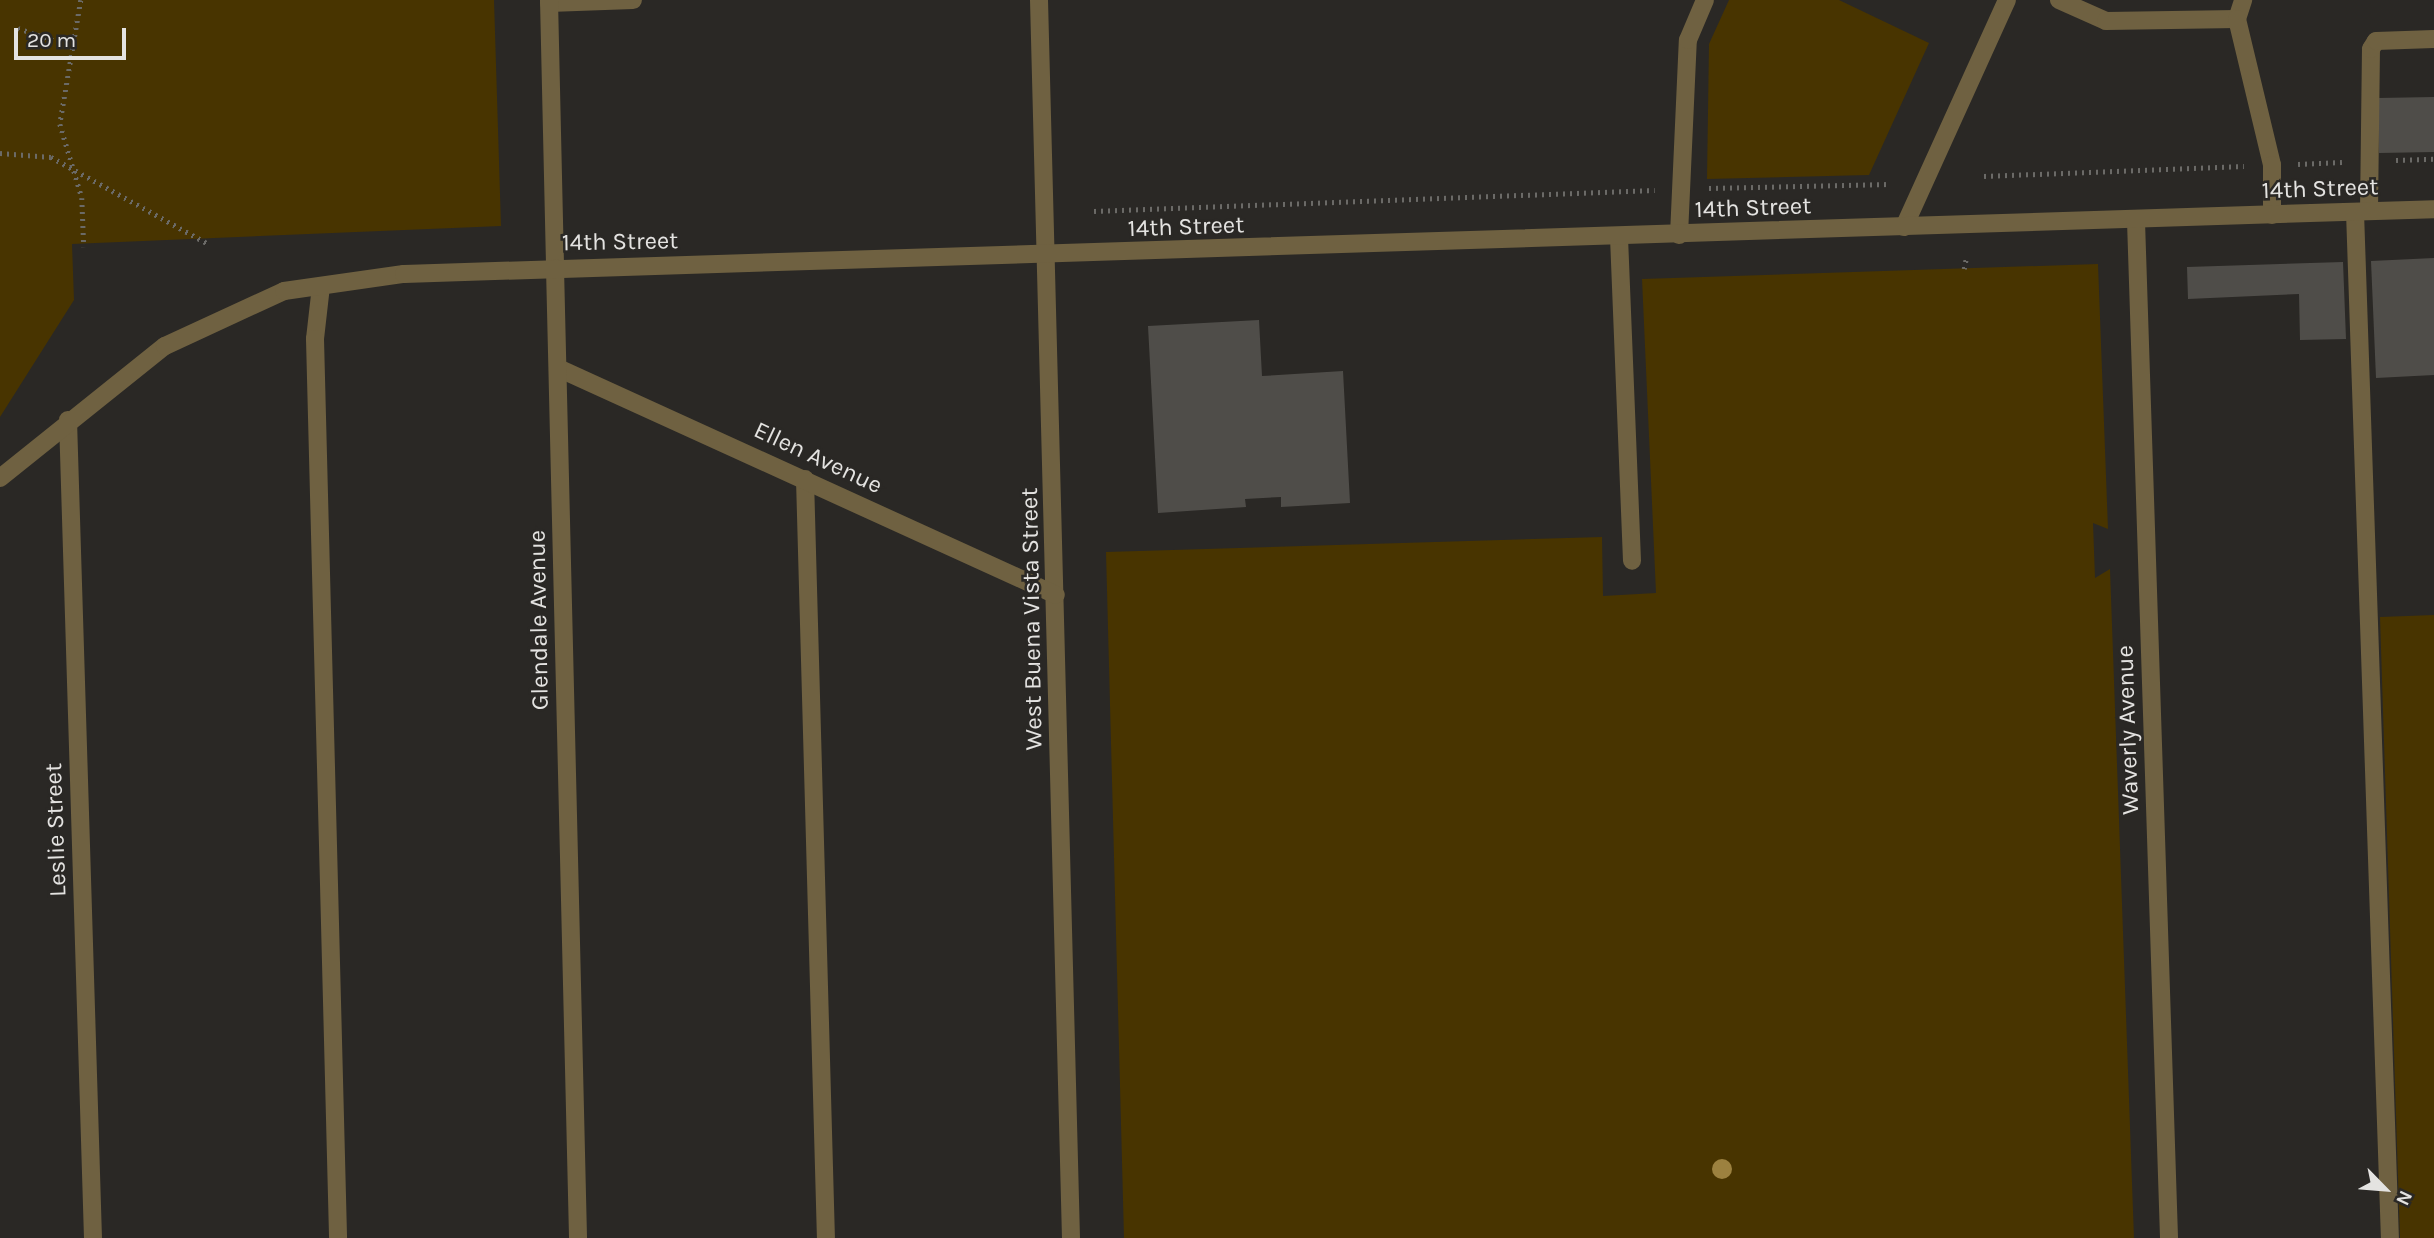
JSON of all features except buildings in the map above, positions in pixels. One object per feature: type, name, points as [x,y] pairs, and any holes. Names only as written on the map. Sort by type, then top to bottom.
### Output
[{"type":"street","points":[[549,1],[634,0]]},
{"type":"street","name":"West Buena Vista Street","points":[[1039,0],[1049,255],[1071,1238]]},
{"type":"street","points":[[1679,235],[1688,40],[1705,0]]},
{"type":"street","points":[[1904,227],[2007,0]]},
{"type":"street","points":[[2059,0],[2106,20],[2237,19]]},
{"type":"street","points":[[2243,0],[2237,19],[2272,165],[2272,215]]},
{"type":"street","name":"Glendale Avenue","points":[[549,1],[578,1238]]},
{"type":"street","points":[[2390,1238],[2362,212],[2368,161],[2371,49],[2382,40],[2434,39]]},
{"type":"street","name":"14th Street","points":[[0,478],[68,420],[165,346],[284,291],[404,274],[1619,237],[2434,208]]},
{"type":"street","name":"Waverly Avenue","points":[[2136,220],[2169,1238]]},
{"type":"street","points":[[1619,237],[1632,561]]},
{"type":"street","points":[[321,286],[315,339],[338,1238]]},
{"type":"street","name":"Ellen Avenue","points":[[558,368],[1056,595]]},
{"type":"street","name":"Leslie Street","points":[[68,420],[93,1238]]},
{"type":"street","points":[[806,479],[826,1238]]},
{"type":"path","points":[[81,0],[69,47],[60,124],[74,170],[84,247]]},
{"type":"path","points":[[18,28],[69,47]]},
{"type":"path","points":[[0,153],[51,158],[207,243]]},
{"type":"path","points":[[1984,176],[2434,159]]},
{"type":"path","points":[[1094,211],[1890,184]]},
{"type":"path","points":[[1964,269],[1966,260]]},
{"type":"shaded area","points":[[0,0],[494,0],[501,226],[72,244],[74,300],[0,417]]},
{"type":"shaded area","points":[[1729,0],[1839,0],[1929,43],[1869,175],[1707,179],[1709,44]]},
{"type":"shaded area","points":[[2098,264],[2108,529],[2093,523],[2095,578],[2110,569],[2134,1238],[1124,1238],[1106,552],[1602,537],[1603,596],[1656,593],[1642,279]]},
{"type":"shaded area","points":[[2434,615],[2434,1238],[2400,1238],[2380,617]]}]
